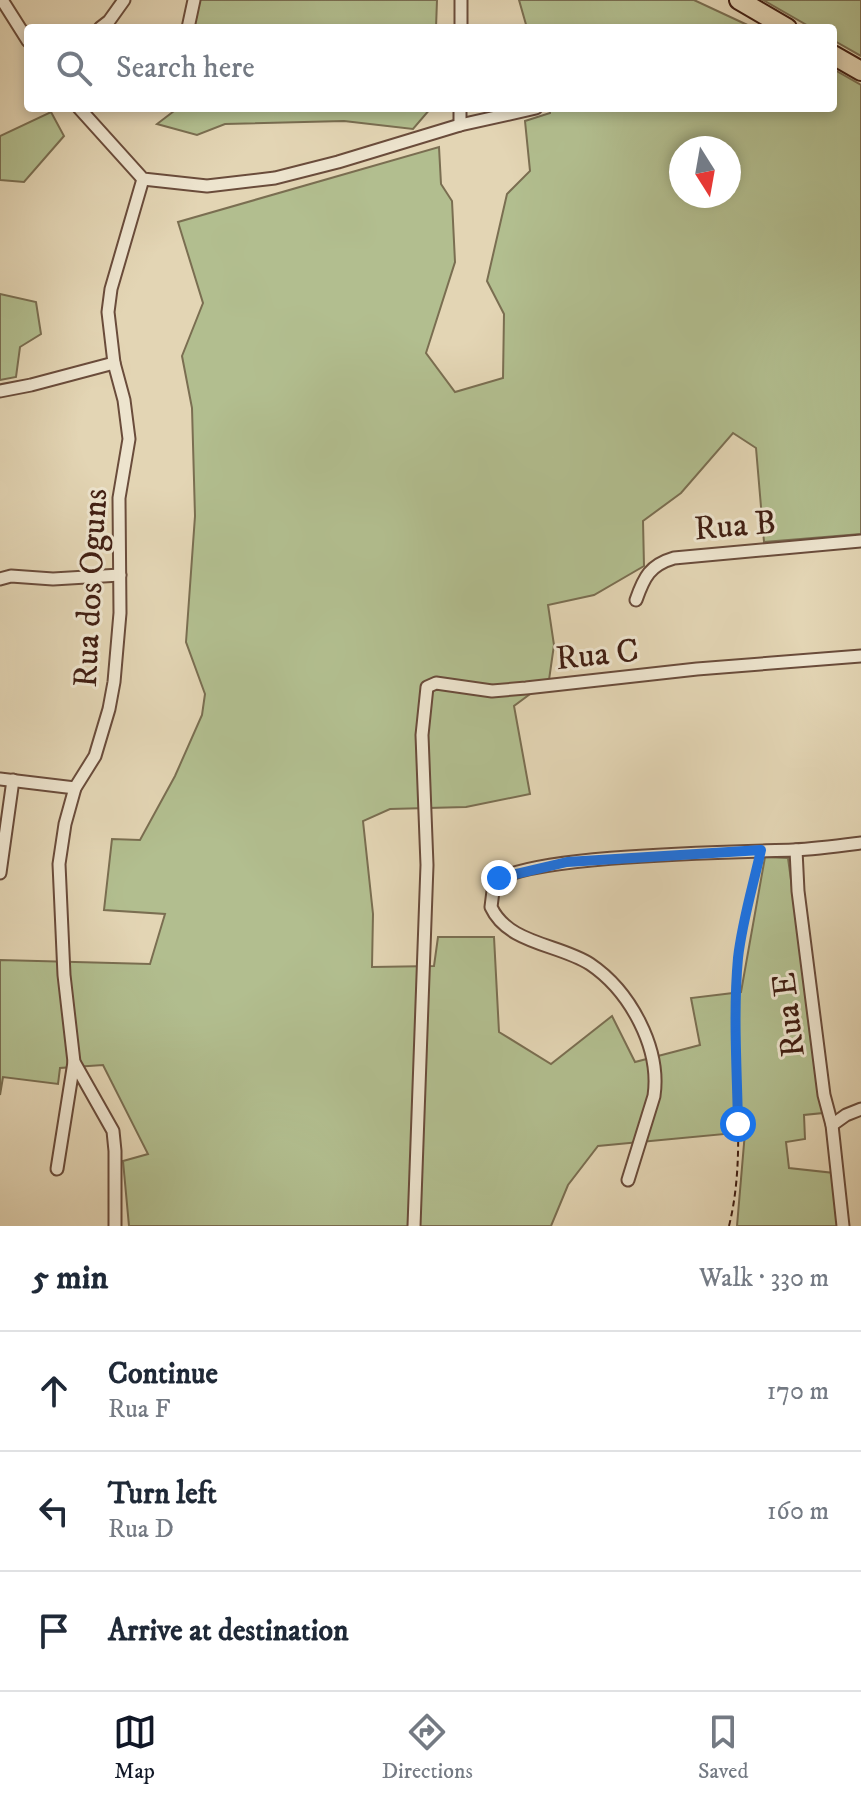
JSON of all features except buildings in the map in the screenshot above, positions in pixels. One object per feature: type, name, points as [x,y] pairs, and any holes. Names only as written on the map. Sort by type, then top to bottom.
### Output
[{"type":"main road","points":[[739,0],[779,24]]},
{"type":"main road","points":[[837,57],[861,71]]},
{"type":"street","points":[[2,0],[24,35]]},
{"type":"street","points":[[105,24],[124,0]]},
{"type":"street","points":[[189,24],[194,0]]},
{"type":"street","points":[[461,0],[461,24]]},
{"type":"street","points":[[83,112],[143,179],[207,186],[275,178],[460,125],[518,112]]},
{"type":"street","points":[[460,112],[460,125]]},
{"type":"street","name":"Rua dos Oguns","points":[[115,1226],[113,1131],[74,1062],[64,975],[59,864],[75,788],[95,756],[109,709],[120,613],[119,498],[129,439],[108,322],[111,289],[143,179]]},
{"type":"street","points":[[0,391],[114,363]]},
{"type":"street","name":"Rua B","points":[[636,600],[653,566],[674,558],[861,541]]},
{"type":"street","points":[[0,579],[11,576],[53,579],[120,575]]},
{"type":"street","name":"Rua C","points":[[414,1226],[427,865],[422,735],[427,687],[433,684],[492,691],[861,656]]},
{"type":"street","points":[[0,779],[75,788]]},
{"type":"street","points":[[0,873],[13,780]]},
{"type":"street","points":[[628,1180],[656,1082],[652,1054],[637,1018],[616,988],[589,963],[505,926],[491,907],[494,883],[506,875],[567,862],[796,850],[861,843]]},
{"type":"street","name":"Rua E","points":[[796,850],[798,891],[824,1095],[832,1125],[843,1226]]},
{"type":"street","points":[[57,1169],[74,1062]]},
{"type":"street","points":[[832,1125],[861,1109]]},
{"type":"path","points":[[729,1226],[739,1147],[735,1018],[739,956],[761,850]]},
{"type":"green space","points":[[197,0],[437,0],[436,24],[194,24]]},
{"type":"green space","points":[[519,0],[694,0],[745,24],[526,24]]},
{"type":"green space","points":[[763,0],[861,0],[861,56],[837,42],[837,24],[805,24]]},
{"type":"green space","points":[[837,71],[861,85],[861,534],[764,542],[756,448],[733,433],[681,493],[643,521],[644,566],[594,595],[548,605],[554,645],[549,680],[514,706],[530,794],[466,807],[390,809],[363,821],[373,914],[372,967],[434,966],[438,937],[494,937],[499,1032],[551,1064],[612,1016],[635,1062],[700,1045],[691,998],[741,992],[765,857],[788,858],[823,1113],[804,1115],[805,1139],[786,1142],[789,1168],[834,1173],[838,1226],[737,1226],[745,1132],[598,1146],[568,1185],[551,1226],[129,1226],[123,1161],[148,1154],[103,1065],[60,1068],[58,1084],[3,1077],[0,1095],[0,960],[150,964],[165,914],[104,910],[112,839],[140,840],[175,776],[202,715],[205,694],[186,642],[195,516],[192,408],[182,356],[203,303],[178,222],[439,147],[441,184],[452,201],[455,262],[426,353],[455,392],[503,378],[504,314],[487,281],[507,194],[530,171],[525,121],[550,112],[837,112]]},
{"type":"green space","points":[[51,112],[64,136],[24,182],[0,180],[0,136]]},
{"type":"green space","points":[[173,112],[428,112],[413,129],[344,121],[225,124],[197,135],[157,124]]},
{"type":"green space","points":[[0,294],[36,302],[41,334],[20,347],[16,377],[0,380]]},
{"type":"route","points":[[499,878],[567,862],[761,850],[739,956],[735,1018],[738,1124]]}]
